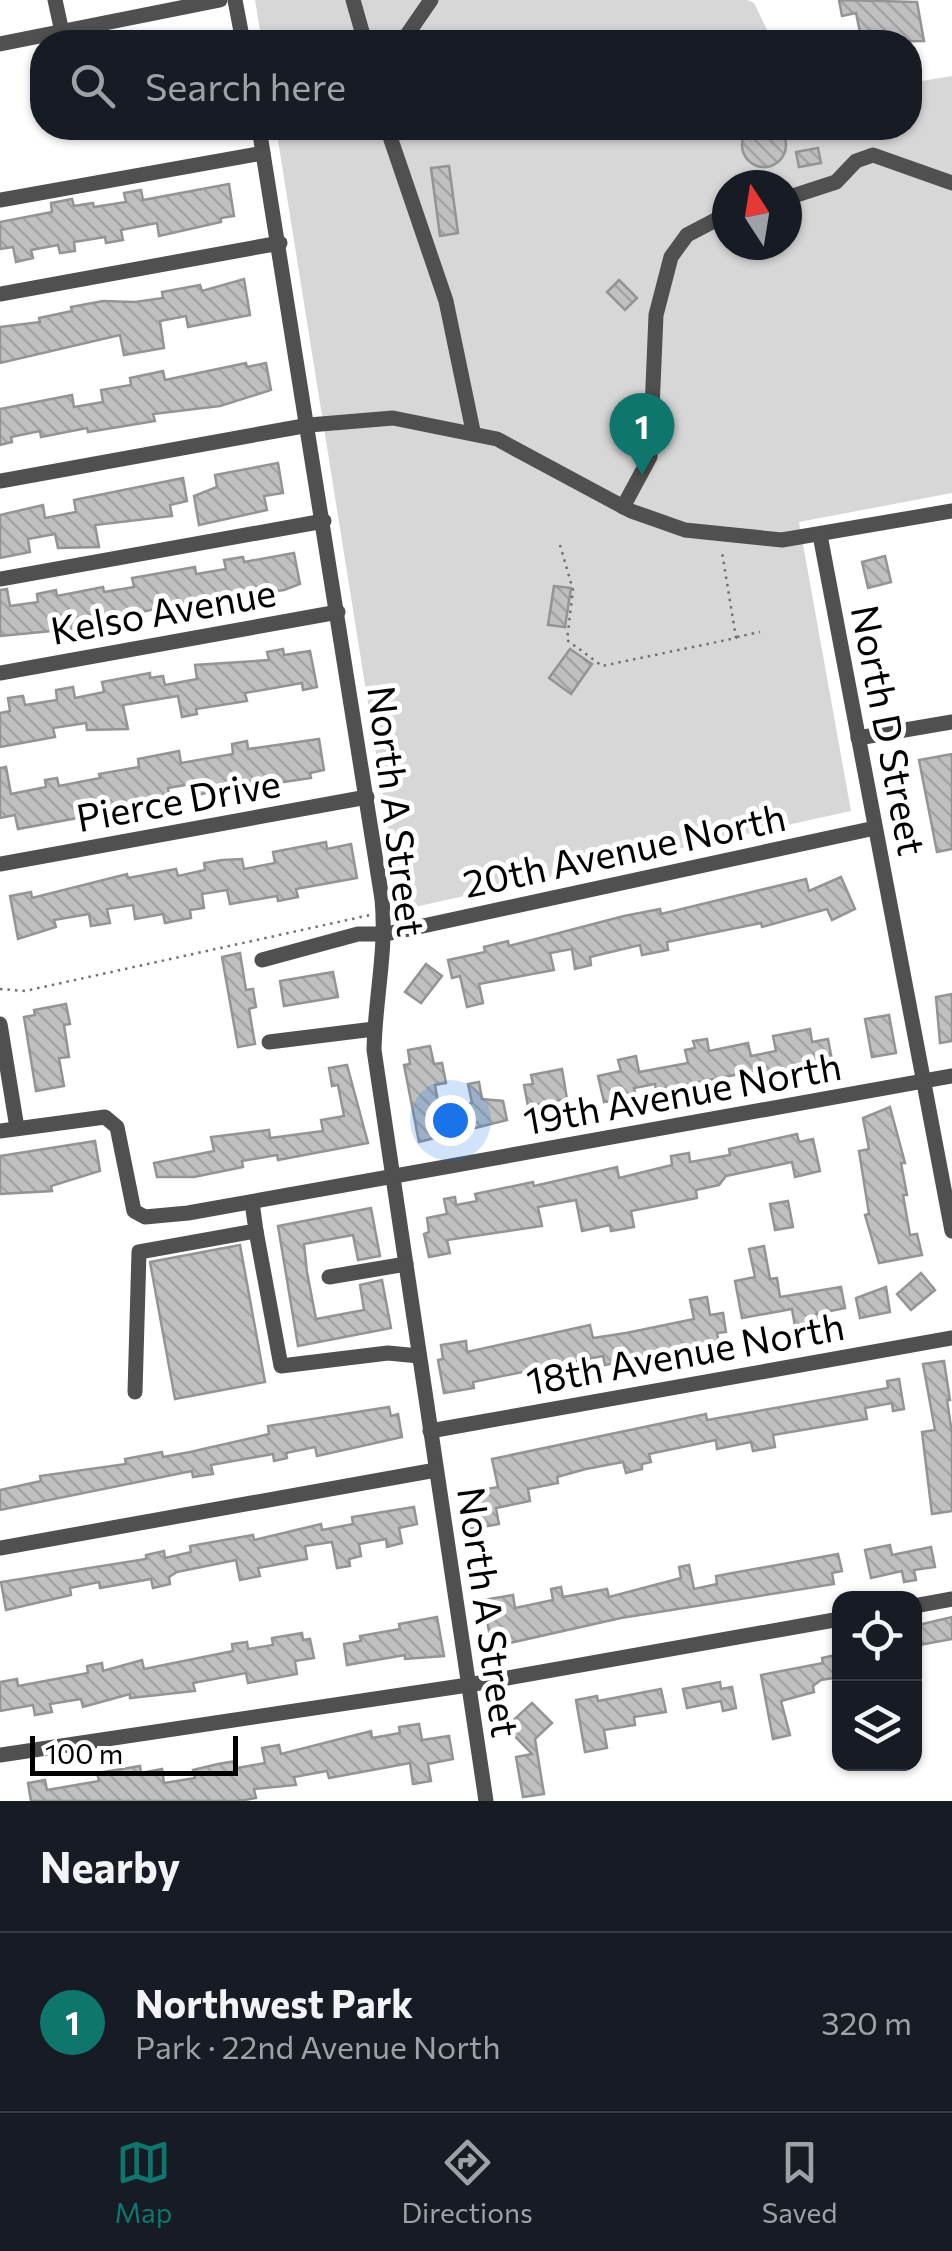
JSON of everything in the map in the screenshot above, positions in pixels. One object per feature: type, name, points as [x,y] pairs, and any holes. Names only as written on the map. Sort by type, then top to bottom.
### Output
[{"type":"street","points":[[55,0],[62,30]]},
{"type":"street","points":[[72,30],[220,0]]},
{"type":"street","points":[[235,0],[241,30]]},
{"type":"street","points":[[353,0],[362,30]]},
{"type":"street","points":[[410,30],[431,0]]},
{"type":"street","points":[[0,44],[30,38]]},
{"type":"street","name":"North A Street","points":[[261,140],[384,912],[386,934],[374,1030],[486,1801]]},
{"type":"street","points":[[391,140],[446,301],[473,431]]},
{"type":"street","points":[[0,200],[264,153]]},
{"type":"street","points":[[802,193],[836,182],[856,162],[874,155],[952,183]]},
{"type":"street","points":[[623,507],[650,457],[656,315],[671,257],[686,235],[712,222]]},
{"type":"street","points":[[0,294],[280,243]]},
{"type":"street","points":[[0,481],[309,424],[393,418],[473,431],[526,453],[623,507],[685,530],[755,540],[820,535],[952,512]]},
{"type":"street","points":[[0,579],[324,521]]},
{"type":"street","name":"North D Street","points":[[820,535],[952,1231]]},
{"type":"street","name":"Kelso Avenue","points":[[0,672],[338,612]]},
{"type":"street","points":[[858,738],[952,722]]},
{"type":"street","name":"Pierce Drive","points":[[0,864],[367,797]]},
{"type":"street","name":"20th Avenue North","points":[[262,960],[358,934],[386,934],[876,828]]},
{"type":"street","points":[[0,1024],[17,1128],[0,1131]]},
{"type":"street","points":[[269,1042],[374,1030]]},
{"type":"street","name":"19th Avenue North","points":[[17,1128],[105,1118],[117,1126],[134,1211],[145,1217],[252,1202],[952,1076]]},
{"type":"street","points":[[252,1202],[280,1366],[388,1352],[419,1356]]},
{"type":"street","points":[[135,1392],[139,1252],[256,1231]]},
{"type":"street","points":[[329,1277],[406,1264]]},
{"type":"street","name":"18th Avenue North","points":[[430,1431],[952,1338]]},
{"type":"street","points":[[0,1548],[436,1470]]},
{"type":"street","points":[[922,1605],[952,1599]]},
{"type":"street","points":[[0,1755],[468,1685],[832,1620]]},
{"type":"path","points":[[560,545],[573,590],[567,640],[602,666],[760,632]]},
{"type":"path","points":[[722,552],[736,638]]},
{"type":"path","points":[[0,990],[25,991],[384,912]]},
{"type":"shaded area","points":[[255,0],[747,0],[754,3],[767,30],[260,30]]},
{"type":"shaded area","points":[[952,76],[952,493],[799,522],[851,811],[401,910],[278,140],[922,140],[922,81]]},
{"type":"building","points":[[839,0],[917,2],[924,41],[922,30],[860,30],[856,13],[842,16]]},
{"type":"building","points":[[743,140],[785,140],[779,160],[764,167],[749,160],[742,145]]},
{"type":"building","points":[[818,148],[821,163],[799,167],[796,152]]},
{"type":"building","points":[[449,166],[458,233],[440,236],[431,168]]},
{"type":"building","points":[[229,184],[234,216],[221,218],[221,222],[159,236],[157,223],[121,230],[123,240],[106,243],[105,237],[74,242],[75,251],[60,253],[58,245],[31,250],[33,258],[16,262],[13,247],[0,249],[0,222],[52,212],[51,203],[72,199],[74,206],[93,203],[94,207],[126,202],[124,193],[141,190],[143,200]]},
{"type":"building","points":[[244,279],[250,315],[188,327],[186,316],[160,321],[164,348],[124,355],[120,335],[0,363],[0,327],[40,322],[39,318],[72,311],[71,307],[163,298],[162,292],[200,285],[202,291]]},
{"type":"building","points":[[619,280],[637,298],[625,310],[607,292]]},
{"type":"building","points":[[246,363],[247,367],[266,363],[271,390],[220,406],[153,414],[155,421],[41,437],[40,431],[11,437],[12,442],[0,445],[0,409],[72,395],[74,407],[103,402],[101,390],[131,385],[130,378],[163,371],[165,380]]},
{"type":"building","points":[[278,463],[283,493],[264,496],[267,510],[199,525],[194,496],[217,487],[215,475]]},
{"type":"building","points":[[183,478],[187,501],[170,505],[172,516],[95,525],[99,547],[58,548],[55,534],[28,539],[30,552],[0,558],[0,515],[43,505],[45,518],[76,512],[74,500]]},
{"type":"building","points":[[294,553],[300,584],[284,590],[201,601],[202,605],[180,609],[179,603],[73,629],[0,636],[0,590],[7,589],[10,606],[38,602],[37,594],[56,590],[57,596],[103,587],[104,592],[134,587],[132,578],[195,567],[196,574],[226,569],[224,560],[243,557],[244,562]]},
{"type":"building","points":[[885,556],[891,582],[868,588],[862,562]]},
{"type":"building","points":[[554,586],[571,588],[565,627],[548,625]]},
{"type":"building","points":[[283,649],[284,655],[310,651],[317,687],[303,690],[302,683],[245,693],[247,701],[196,709],[197,714],[182,717],[178,696],[123,705],[128,729],[87,730],[86,723],[53,728],[55,737],[0,747],[0,713],[10,711],[8,698],[23,696],[25,705],[57,700],[56,690],[73,687],[75,698],[104,692],[102,682],[150,673],[150,678],[163,676],[165,685],[197,679],[195,665],[269,660],[267,652]]},
{"type":"building","points":[[570,649],[592,664],[571,694],[549,678]]},
{"type":"building","points":[[319,739],[324,770],[310,773],[311,778],[263,785],[262,779],[194,796],[191,784],[168,788],[170,801],[18,829],[15,815],[0,818],[0,768],[6,767],[11,794],[46,787],[45,780],[57,778],[59,786],[100,778],[99,774],[139,767],[138,759],[179,751],[181,763],[233,754],[232,744],[247,741],[248,749]]},
{"type":"building","points":[[952,754],[952,849],[937,852],[919,760]]},
{"type":"building","points":[[326,842],[327,849],[351,844],[357,878],[296,889],[298,897],[278,901],[277,896],[230,904],[227,890],[202,894],[204,908],[190,910],[191,918],[165,923],[163,914],[135,919],[133,905],[107,909],[110,923],[91,926],[89,914],[54,920],[56,927],[18,939],[10,896],[31,892],[32,898],[127,874],[128,878],[176,869],[178,876],[205,870],[204,863],[222,860],[242,859],[244,869],[275,863],[273,852]]},
{"type":"building","points":[[841,877],[855,909],[832,920],[827,909],[762,927],[761,923],[667,942],[668,950],[642,955],[640,945],[590,957],[591,965],[575,969],[572,949],[550,953],[554,970],[479,984],[483,1003],[467,1007],[460,976],[452,978],[448,960],[485,952],[484,947],[508,941],[509,946],[660,909],[661,914],[806,879],[809,891]]},
{"type":"building","points":[[240,953],[246,990],[253,989],[256,1007],[249,1009],[255,1044],[238,1047],[222,957]]},
{"type":"building","points":[[426,964],[442,976],[421,1003],[405,992]]},
{"type":"building","points":[[333,972],[338,997],[284,1006],[280,981]]},
{"type":"building","points":[[952,994],[952,1041],[940,1043],[936,997]]},
{"type":"building","points":[[66,1004],[70,1024],[64,1025],[69,1057],[59,1058],[64,1086],[36,1091],[24,1017],[35,1015],[34,1010]]},
{"type":"building","points":[[889,1015],[896,1053],[872,1057],[865,1019]]},
{"type":"building","points":[[810,1029],[812,1042],[828,1039],[832,1060],[741,1079],[740,1074],[656,1090],[655,1084],[634,1088],[636,1097],[604,1102],[598,1076],[621,1071],[618,1060],[636,1056],[639,1072],[688,1063],[685,1050],[695,1048],[693,1041],[707,1039],[709,1051],[748,1043],[751,1056],[776,1051],[773,1036]]},
{"type":"building","points":[[430,1046],[434,1064],[442,1063],[446,1083],[435,1085],[441,1119],[463,1114],[462,1105],[472,1103],[468,1084],[479,1082],[482,1099],[503,1101],[507,1120],[419,1142],[404,1065],[410,1064],[408,1050]]},
{"type":"building","points":[[347,1065],[368,1143],[278,1160],[277,1155],[242,1161],[243,1167],[194,1177],[157,1177],[154,1163],[214,1151],[211,1137],[269,1130],[270,1138],[323,1131],[321,1120],[344,1116],[338,1085],[332,1086],[329,1068]]},
{"type":"building","points":[[562,1069],[567,1099],[528,1106],[524,1085],[533,1084],[531,1075]]},
{"type":"building","points":[[890,1107],[905,1163],[901,1163],[907,1195],[903,1195],[910,1235],[917,1234],[922,1255],[879,1263],[865,1215],[869,1214],[859,1151],[869,1149],[863,1118]]},
{"type":"building","points":[[797,1134],[799,1142],[813,1139],[820,1171],[795,1177],[792,1162],[726,1176],[719,1185],[696,1190],[697,1198],[631,1211],[634,1227],[611,1231],[610,1225],[582,1231],[576,1200],[538,1207],[542,1226],[447,1240],[450,1253],[429,1257],[424,1234],[429,1232],[427,1218],[447,1214],[444,1199],[455,1197],[456,1205],[477,1201],[475,1194],[533,1182],[534,1186],[617,1167],[619,1178],[672,1165],[671,1156],[689,1153],[690,1162],[730,1155],[729,1149]]},
{"type":"building","points":[[95,1141],[100,1171],[51,1186],[52,1191],[0,1194],[0,1156]]},
{"type":"building","points":[[788,1201],[793,1227],[775,1230],[770,1204]]},
{"type":"building","points":[[371,1208],[380,1256],[358,1260],[353,1235],[304,1244],[307,1272],[316,1319],[364,1310],[360,1285],[382,1280],[391,1328],[298,1346],[278,1226]]},
{"type":"building","points":[[240,1245],[265,1382],[175,1399],[150,1262]]},
{"type":"building","points":[[764,1246],[770,1279],[777,1278],[780,1297],[841,1287],[845,1308],[816,1314],[818,1328],[796,1332],[792,1309],[742,1318],[735,1281],[755,1277],[749,1249]]},
{"type":"building","points":[[921,1273],[935,1290],[911,1310],[897,1294]]},
{"type":"building","points":[[886,1287],[890,1312],[860,1318],[856,1298]]},
{"type":"building","points":[[707,1297],[710,1315],[723,1313],[726,1332],[717,1333],[719,1343],[605,1365],[603,1356],[473,1382],[474,1388],[444,1393],[438,1360],[443,1359],[441,1345],[466,1341],[467,1352],[590,1325],[593,1338],[626,1333],[694,1319],[690,1300]]},
{"type":"building","points":[[944,1361],[952,1433],[952,1511],[932,1514],[922,1432],[935,1430],[923,1364]]},
{"type":"building","points":[[899,1379],[904,1409],[893,1411],[892,1403],[865,1408],[867,1419],[773,1435],[775,1447],[753,1451],[751,1442],[717,1449],[716,1440],[649,1454],[651,1462],[626,1473],[623,1462],[557,1477],[558,1483],[528,1489],[530,1501],[496,1508],[499,1524],[466,1530],[463,1517],[469,1516],[465,1493],[498,1487],[492,1459],[706,1414],[707,1420],[888,1388],[887,1381]]},
{"type":"building","points":[[389,1407],[391,1416],[398,1414],[402,1437],[317,1456],[315,1447],[286,1453],[287,1458],[274,1461],[273,1454],[211,1465],[213,1474],[193,1477],[192,1471],[0,1510],[0,1490],[41,1481],[40,1476],[126,1464],[125,1459],[162,1452],[163,1457],[190,1452],[269,1434],[268,1426]]},
{"type":"building","points":[[414,1507],[417,1524],[399,1528],[402,1543],[387,1547],[386,1539],[359,1544],[361,1556],[349,1559],[350,1566],[337,1568],[332,1542],[305,1546],[307,1559],[258,1568],[260,1576],[240,1580],[236,1560],[177,1572],[169,1577],[170,1584],[153,1588],[151,1579],[100,1588],[99,1582],[70,1588],[71,1595],[6,1610],[1,1582],[146,1559],[146,1555],[164,1551],[165,1558],[191,1552],[190,1546],[253,1535],[254,1540],[321,1524],[322,1530],[353,1524],[352,1517]]},
{"type":"building","points":[[890,1545],[892,1555],[931,1547],[935,1567],[914,1570],[916,1580],[904,1582],[902,1571],[871,1578],[865,1550]]},
{"type":"building","points":[[838,1554],[842,1571],[832,1573],[834,1584],[621,1618],[492,1647],[483,1600],[513,1595],[515,1608],[553,1600],[551,1589],[561,1587],[563,1597],[607,1589],[609,1597],[681,1578],[679,1567],[689,1565],[694,1589],[717,1584],[716,1576]]},
{"type":"building","points":[[437,1617],[444,1656],[405,1659],[405,1655],[347,1665],[344,1644],[361,1641],[360,1636],[400,1629],[399,1624]]},
{"type":"building","points":[[952,1617],[952,1639],[922,1645],[922,1624]]},
{"type":"building","points":[[302,1633],[303,1640],[310,1639],[314,1658],[295,1661],[297,1674],[248,1683],[246,1673],[193,1683],[195,1691],[130,1698],[130,1694],[83,1707],[81,1699],[50,1704],[52,1712],[35,1715],[33,1705],[0,1711],[0,1682],[17,1679],[18,1686],[88,1673],[87,1666],[102,1663],[103,1671],[142,1660],[144,1669],[233,1651],[232,1644],[247,1642],[248,1649],[273,1645],[272,1638]]},
{"type":"building","points":[[832,1656],[832,1678],[813,1686],[814,1692],[781,1701],[790,1735],[773,1739],[761,1675],[823,1663],[822,1658]]},
{"type":"building","points":[[720,1682],[721,1689],[732,1687],[736,1708],[723,1711],[721,1701],[687,1708],[683,1689]]},
{"type":"building","points":[[661,1689],[666,1712],[634,1717],[635,1725],[604,1730],[607,1748],[585,1752],[576,1700],[597,1696],[598,1701]]},
{"type":"building","points":[[532,1703],[552,1723],[535,1739],[544,1794],[523,1797],[516,1757],[532,1754],[506,1727]]},
{"type":"building","points":[[419,1724],[422,1740],[449,1736],[453,1759],[428,1764],[431,1781],[413,1784],[410,1763],[329,1778],[327,1771],[294,1777],[296,1785],[254,1789],[256,1798],[239,1801],[31,1801],[28,1783],[45,1780],[47,1790],[99,1781],[97,1773],[140,1766],[141,1773],[162,1769],[164,1783],[195,1778],[193,1770],[218,1764],[236,1761],[237,1768],[265,1763],[262,1748],[279,1745],[281,1754],[371,1731],[372,1738],[400,1733],[399,1727]]},
{"type":"place","name":"Northwest Park","points":[[642,475]]}]
